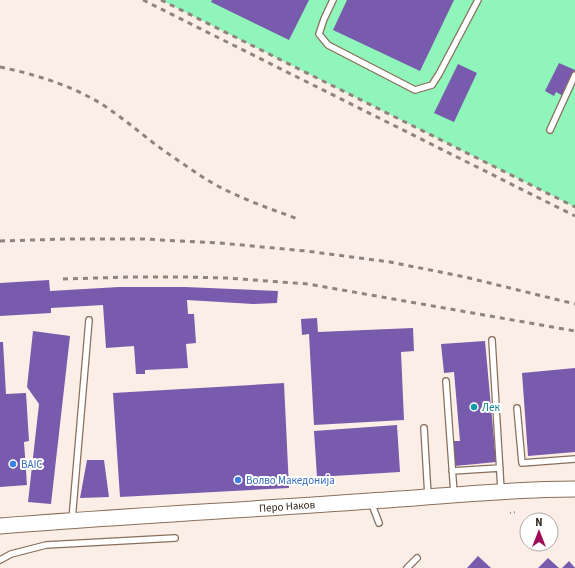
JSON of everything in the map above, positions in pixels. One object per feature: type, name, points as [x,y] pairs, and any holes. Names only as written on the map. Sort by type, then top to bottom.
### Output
[{"type":"street","name":"Перо Наков","points":[[0,526],[454,494],[541,489],[575,489]]},
{"type":"lane","points":[[333,0],[319,34],[328,45],[415,90],[432,86],[478,0]]},
{"type":"lane","points":[[550,130],[575,75]]},
{"type":"lane","points":[[72,520],[89,320]]},
{"type":"lane","points":[[492,340],[501,491]]},
{"type":"lane","points":[[446,381],[454,494]]},
{"type":"lane","points":[[516,408],[522,464],[575,459]]},
{"type":"lane","points":[[424,428],[428,497]]},
{"type":"lane","points":[[452,471],[500,468]]},
{"type":"lane","points":[[371,501],[379,523]]},
{"type":"lane","points":[[0,560],[10,554],[46,545],[175,538]]},
{"type":"lane","points":[[407,568],[417,558]]},
{"type":"path","points":[[510,513],[517,512]]},
{"type":"green space","points":[[161,0],[575,0],[575,207]]},
{"type":"building","points":[[212,0],[309,0],[289,40],[211,2]]},
{"type":"building","points":[[347,0],[454,0],[420,71],[333,30]]},
{"type":"building","points":[[559,63],[575,70],[563,96],[556,92],[554,96],[545,91]]},
{"type":"building","points":[[458,64],[477,73],[454,122],[434,113]]},
{"type":"building","points":[[49,280],[50,291],[119,287],[185,287],[278,291],[277,303],[253,304],[187,300],[188,314],[194,314],[196,343],[186,344],[188,368],[145,370],[145,374],[136,374],[134,346],[106,348],[103,305],[51,308],[51,313],[0,316],[0,283]]},
{"type":"building","points":[[317,318],[318,332],[413,328],[414,351],[401,352],[404,420],[314,425],[309,334],[302,335],[301,319]]},
{"type":"building","points":[[33,331],[70,336],[51,504],[28,502],[39,404],[27,387]]},
{"type":"building","name":"Лек","points":[[485,341],[496,462],[455,466],[453,441],[460,441],[454,372],[444,373],[441,344]]},
{"type":"building","points":[[0,342],[3,342],[6,394],[26,393],[29,441],[24,442],[27,485],[0,487]]},
{"type":"building","points":[[575,368],[575,452],[528,456],[522,373]]},
{"type":"building","points":[[284,383],[289,488],[120,497],[113,393]]},
{"type":"building","points":[[397,425],[400,472],[317,477],[314,431]]},
{"type":"building","points":[[87,460],[104,460],[109,497],[80,498]]},
{"type":"building","points":[[478,556],[491,568],[467,568]]},
{"type":"building","points":[[548,558],[559,568],[538,568]]},
{"type":"building","points":[[569,561],[575,568],[562,568]]},
{"type":"railway","points":[[143,0],[575,216]]},
{"type":"railway","points":[[161,0],[575,207]]},
{"type":"railway","points":[[0,67],[52,81],[100,103],[156,145],[212,183],[248,200],[298,219]]},
{"type":"railway","points":[[0,241],[143,239],[220,243],[306,251],[390,262],[465,277],[575,304]]},
{"type":"railway","points":[[63,279],[186,277],[227,278],[308,284],[575,331]]},
{"type":"place","name":"Лек","points":[[474,407]]},
{"type":"place","name":"BAIC","points":[[13,464]]},
{"type":"place","name":"Волво Македонија","points":[[238,480]]}]
